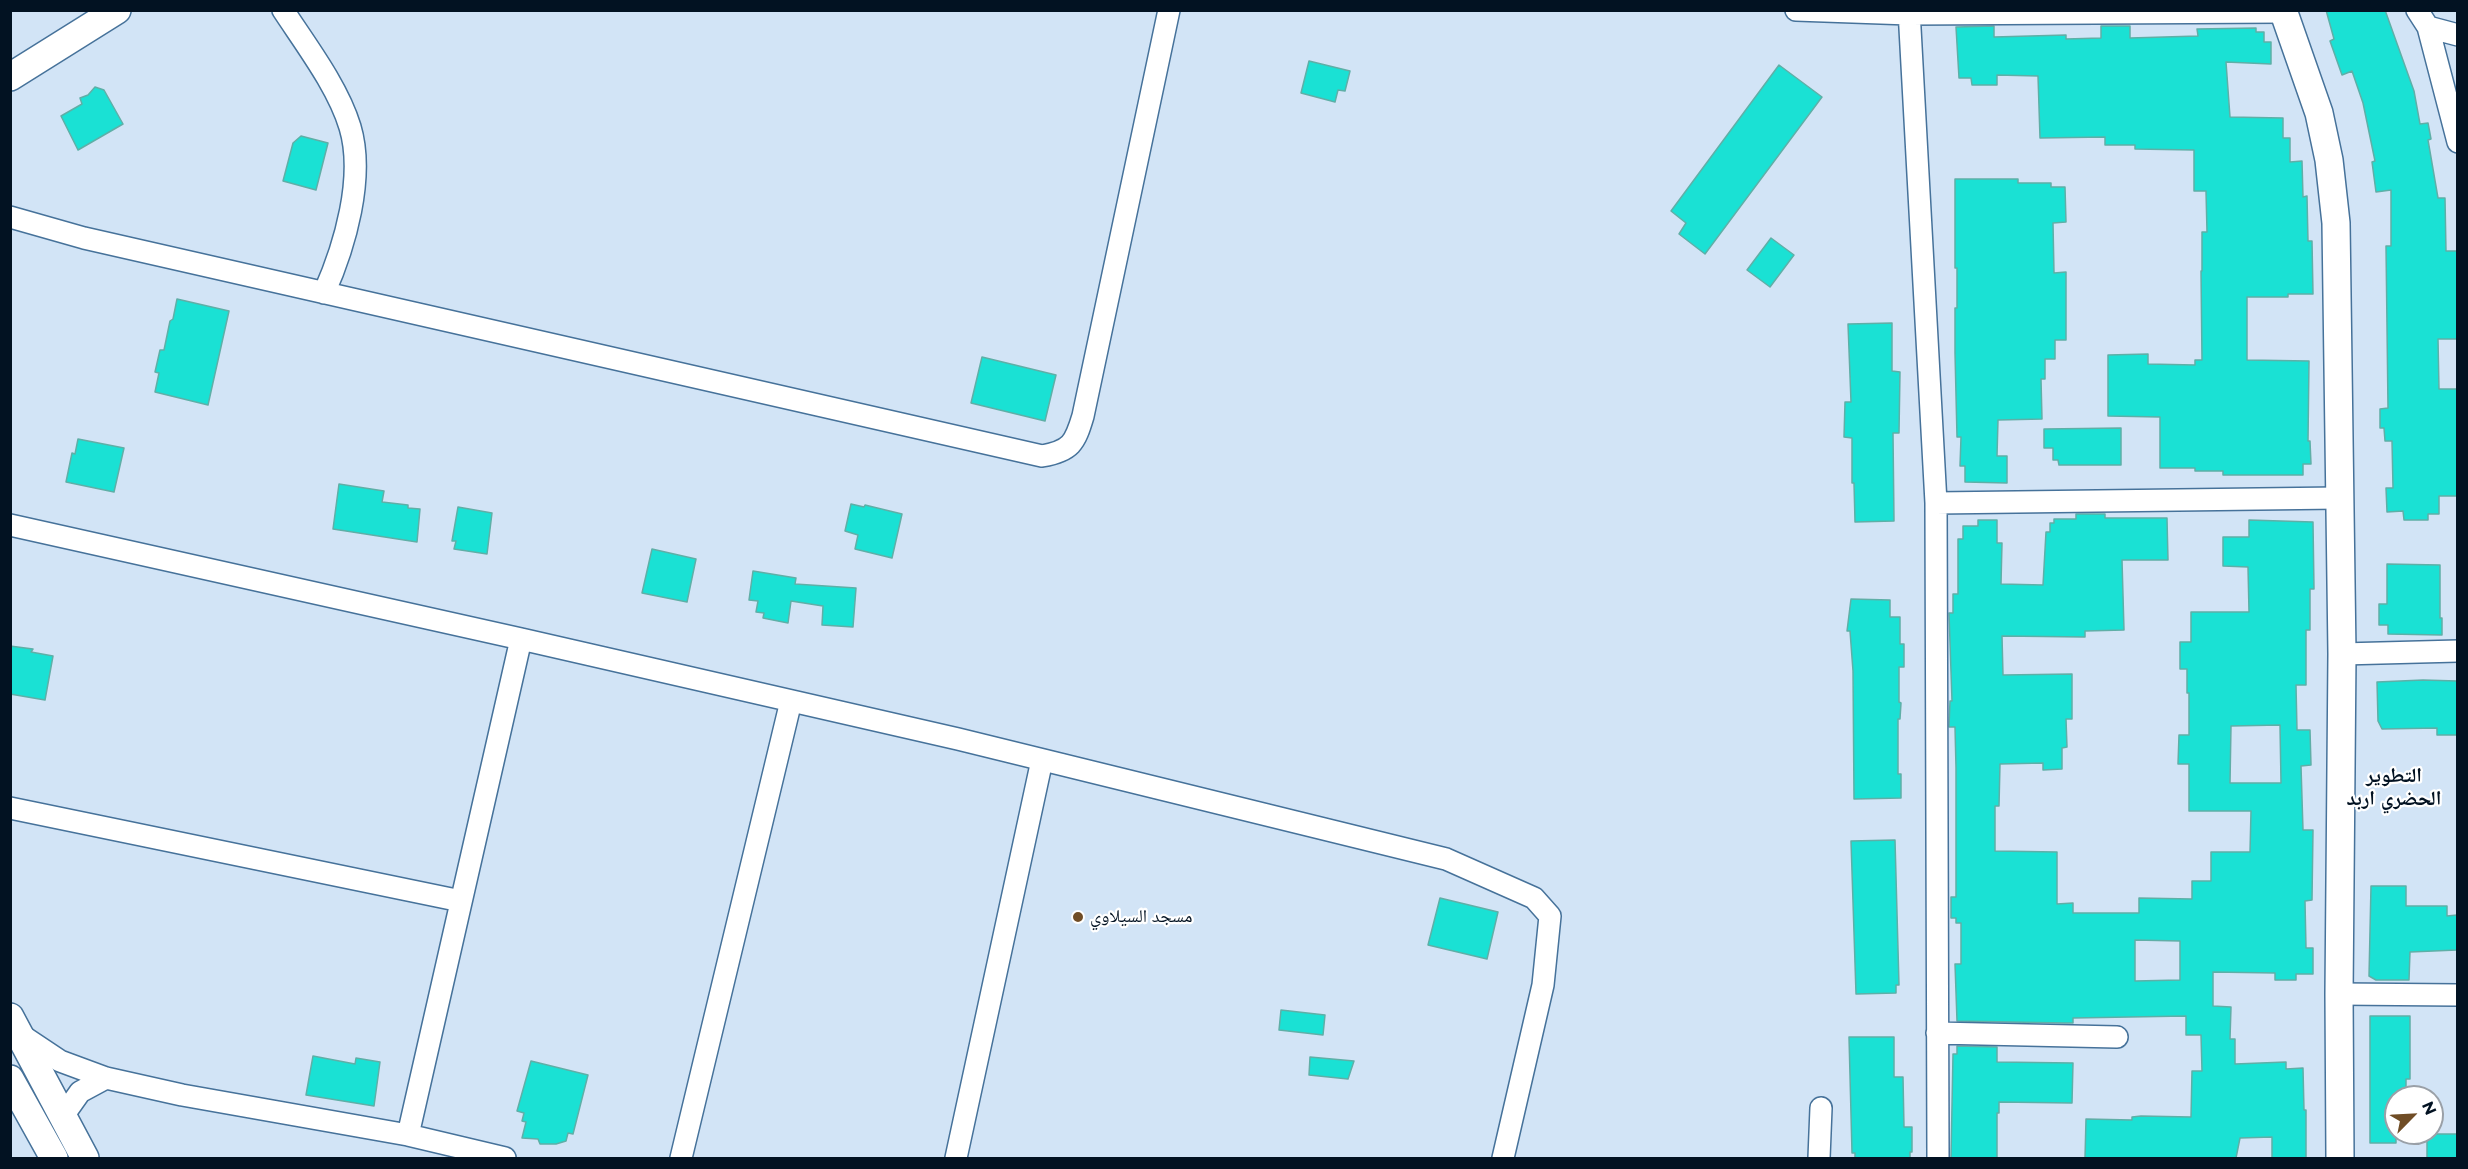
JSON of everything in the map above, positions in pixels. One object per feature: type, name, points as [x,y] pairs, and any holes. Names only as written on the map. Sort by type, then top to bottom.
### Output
[{"type":"street","points":[[10,77],[117,10]]},
{"type":"street","points":[[283,10],[339,100],[350,126],[356,155],[353,191],[339,259],[324,292]]},
{"type":"street","points":[[10,217],[84,238],[532,342],[1042,456],[1058,453],[1068,448],[1077,438],[1169,10]]},
{"type":"street","points":[[1796,10],[2283,11],[2319,113],[2329,160],[2336,223],[2342,654],[2340,1158]]},
{"type":"street","points":[[1909,12],[1936,503],[1938,1158]]},
{"type":"street","points":[[2422,19],[2457,35]]},
{"type":"street","points":[[2422,19],[2457,142]]},
{"type":"street","points":[[1936,503],[2339,498]]},
{"type":"street","points":[[10,525],[790,701],[1042,760],[1446,860],[1534,898],[1550,916],[1543,984],[1503,1158]]},
{"type":"street","points":[[408,1134],[521,639]]},
{"type":"street","points":[[2342,654],[2457,651]]},
{"type":"street","points":[[681,1158],[790,701]]},
{"type":"street","points":[[956,1158],[1042,760]]},
{"type":"street","points":[[10,808],[461,901]]},
{"type":"street","points":[[2339,994],[2457,995]]},
{"type":"street","points":[[15,1026],[60,1061],[106,1078],[182,1095],[408,1134],[505,1158]]},
{"type":"street","points":[[15,1026],[86,1158]]},
{"type":"street","points":[[1937,1033],[2117,1037]]},
{"type":"street","points":[[63,1116],[80,1092],[106,1078]]},
{"type":"street","points":[[10,1079],[54,1158]]},
{"type":"street","points":[[1819,1158],[1821,1108]]},
{"type":"building","points":[[2326,10],[2385,10],[2414,91],[2420,124],[2428,123],[2431,139],[2428,140],[2438,198],[2445,198],[2446,251],[2457,251],[2457,339],[2438,339],[2439,389],[2457,389],[2457,496],[2439,496],[2439,514],[2428,514],[2428,520],[2404,520],[2403,511],[2387,512],[2386,488],[2393,488],[2392,441],[2385,441],[2384,428],[2380,428],[2380,409],[2388,408],[2386,246],[2391,246],[2391,190],[2376,192],[2372,162],[2375,161],[2363,103],[2352,71],[2342,75],[2330,41],[2334,39]]},
{"type":"building","points":[[1994,26],[1994,37],[2066,35],[2066,39],[2101,38],[2101,26],[2130,26],[2130,38],[2198,36],[2197,29],[2256,28],[2256,32],[2264,32],[2264,42],[2271,42],[2271,64],[2226,62],[2230,117],[2283,118],[2283,138],[2290,138],[2290,162],[2302,161],[2303,197],[2307,196],[2308,241],[2312,241],[2313,294],[2288,294],[2288,297],[2247,297],[2247,360],[2309,361],[2308,441],[2310,441],[2311,464],[2303,464],[2303,475],[2223,475],[2223,471],[2160,468],[2160,417],[2108,416],[2108,355],[2148,354],[2148,364],[2195,365],[2195,360],[2202,360],[2201,271],[2202,232],[2207,232],[2206,191],[2194,191],[2194,150],[2135,149],[2135,145],[2105,145],[2105,137],[2040,138],[2038,76],[1997,75],[1997,85],[1972,85],[1971,78],[1959,78],[1956,27]]},
{"type":"building","points":[[1309,61],[1350,71],[1345,91],[1338,90],[1335,102],[1301,93]]},
{"type":"building","points":[[1779,65],[1822,97],[1705,254],[1679,234],[1686,223],[1671,211]]},
{"type":"building","points":[[95,87],[104,90],[123,124],[78,150],[61,116],[82,104],[80,98],[88,95]]},
{"type":"building","points":[[301,136],[328,143],[316,190],[283,181],[293,143]]},
{"type":"building","points":[[1955,179],[2018,179],[2018,183],[2051,183],[2051,187],[2065,187],[2066,222],[2053,223],[2054,273],[2066,272],[2066,340],[2055,340],[2055,359],[2045,359],[2045,379],[2041,379],[2042,419],[1998,420],[1997,456],[2007,456],[2007,483],[1965,482],[1965,466],[1960,466],[1961,437],[1957,437],[1955,353],[1957,268],[1955,268]]},
{"type":"building","points":[[1771,238],[1794,255],[1770,287],[1747,270]]},
{"type":"building","points":[[177,299],[229,311],[208,405],[155,392],[159,373],[155,372],[160,350],[164,350]]},
{"type":"building","points":[[1892,323],[1892,371],[1900,372],[1899,433],[1893,433],[1894,521],[1855,522],[1852,438],[1844,437],[1845,402],[1851,402],[1848,324]]},
{"type":"building","points":[[982,357],[1056,375],[1045,421],[971,403]]},
{"type":"building","points":[[2121,428],[2121,465],[2059,465],[2058,460],[2053,460],[2053,448],[2044,448],[2044,429]]},
{"type":"building","points":[[78,439],[124,448],[114,492],[66,482],[72,453],[75,454]]},
{"type":"building","points":[[339,484],[384,491],[382,502],[420,509],[417,542],[333,529]]},
{"type":"building","points":[[851,504],[902,514],[892,558],[855,549],[858,535],[845,531]]},
{"type":"building","points":[[458,507],[492,513],[487,554],[454,549],[456,541],[452,541]]},
{"type":"building","points":[[2076,514],[2105,514],[2105,518],[2167,518],[2168,560],[2122,560],[2124,630],[2085,631],[2085,637],[2002,636],[2003,675],[2072,674],[2072,719],[2066,719],[2067,747],[2062,748],[2062,769],[2043,770],[2043,763],[2000,764],[1999,806],[1995,806],[1995,851],[2057,852],[2057,904],[2073,903],[2073,913],[2139,913],[2139,898],[2192,899],[2192,881],[2211,881],[2211,852],[2250,852],[2251,811],[2189,811],[2189,764],[2178,764],[2179,735],[2189,735],[2187,669],[2180,669],[2180,642],[2191,642],[2191,612],[2249,612],[2248,567],[2223,566],[2223,537],[2249,537],[2249,520],[2313,522],[2314,589],[2310,589],[2310,630],[2306,630],[2306,685],[2296,685],[2297,730],[2310,730],[2311,765],[2301,766],[2303,830],[2313,830],[2312,900],[2305,901],[2306,948],[2313,948],[2313,974],[2296,974],[2296,980],[2275,980],[2275,973],[2213,972],[2213,1006],[2231,1007],[2230,1039],[2235,1039],[2235,1064],[2286,1062],[2286,1069],[2303,1068],[2306,1158],[2272,1158],[2272,1137],[2240,1138],[2236,1158],[2085,1158],[2086,1119],[2132,1120],[2132,1117],[2141,1116],[2191,1117],[2192,1071],[2202,1071],[2201,1035],[2186,1035],[2186,1016],[2073,1018],[2073,1023],[1957,1021],[1955,964],[1961,964],[1961,923],[1956,923],[1956,918],[1951,918],[1951,897],[1956,897],[1956,768],[1955,727],[1949,727],[1950,701],[1952,701],[1949,613],[1953,613],[1953,594],[1958,594],[1958,539],[1963,539],[1963,526],[1978,526],[1978,520],[1997,520],[1997,543],[2002,543],[2001,584],[2043,585],[2046,532],[2050,532],[2050,523],[2054,523],[2054,519],[2076,519]],"holes":[[[2280,725],[2281,783],[2230,783],[2231,726]],[[2135,940],[2180,941],[2180,980],[2135,981]]]},
{"type":"building","points":[[652,549],[696,559],[687,602],[642,593]]},
{"type":"building","points":[[2387,564],[2440,565],[2442,635],[2388,634],[2388,625],[2379,625],[2379,604],[2387,604]]},
{"type":"building","points":[[753,571],[796,578],[795,584],[856,588],[853,627],[822,625],[823,606],[791,601],[788,623],[763,618],[764,613],[756,612],[758,601],[749,600]]},
{"type":"building","points":[[1851,599],[1890,600],[1890,617],[1900,617],[1900,644],[1904,644],[1904,667],[1899,667],[1899,702],[1901,703],[1900,719],[1898,719],[1898,774],[1901,774],[1901,798],[1854,799],[1853,671],[1850,631],[1847,631]]},
{"type":"building","points":[[10,646],[33,649],[31,652],[53,656],[45,700],[10,694]]},
{"type":"building","points":[[2457,681],[2457,735],[2437,735],[2437,728],[2382,729],[2378,721],[2377,682]]},
{"type":"building","points":[[1895,840],[1899,985],[1896,985],[1896,993],[1856,994],[1851,841]]},
{"type":"building","points":[[2371,886],[2406,886],[2406,906],[2447,906],[2447,916],[2457,915],[2457,950],[2410,952],[2409,980],[2376,980],[2369,976]]},
{"type":"building","points":[[1440,898],[1498,912],[1487,959],[1428,945]]},
{"type":"building","points":[[1281,1010],[1325,1015],[1323,1035],[1279,1030]]},
{"type":"building","points":[[2370,1016],[2410,1016],[2410,1079],[2406,1079],[2406,1085],[2384,1085],[2384,1143],[2370,1143]]},
{"type":"building","points":[[1849,1037],[1894,1037],[1894,1077],[1903,1077],[1904,1127],[1912,1127],[1910,1158],[1855,1158],[1855,1153],[1852,1153]]},
{"type":"building","points":[[1957,1046],[1997,1047],[1997,1062],[2073,1063],[2072,1103],[1999,1102],[1997,1158],[1951,1158],[1953,1054],[1957,1054]]},
{"type":"building","points":[[313,1056],[355,1064],[356,1058],[380,1062],[374,1106],[306,1095]]},
{"type":"building","points":[[1310,1057],[1354,1061],[1348,1079],[1309,1075]]},
{"type":"building","points":[[531,1061],[588,1075],[573,1134],[568,1133],[566,1141],[556,1144],[540,1144],[538,1139],[522,1138],[526,1122],[522,1121],[524,1113],[517,1111]]},
{"type":"building","points":[[2444,1134],[2457,1134],[2457,1158],[2427,1158],[2427,1145],[2444,1145]]},
{"type":"place","name":"مسجد السيلاوي","points":[[1078,917]]},
{"type":"district","name":"التطوير الحضري اربد","points":[[2394,788]]}]
